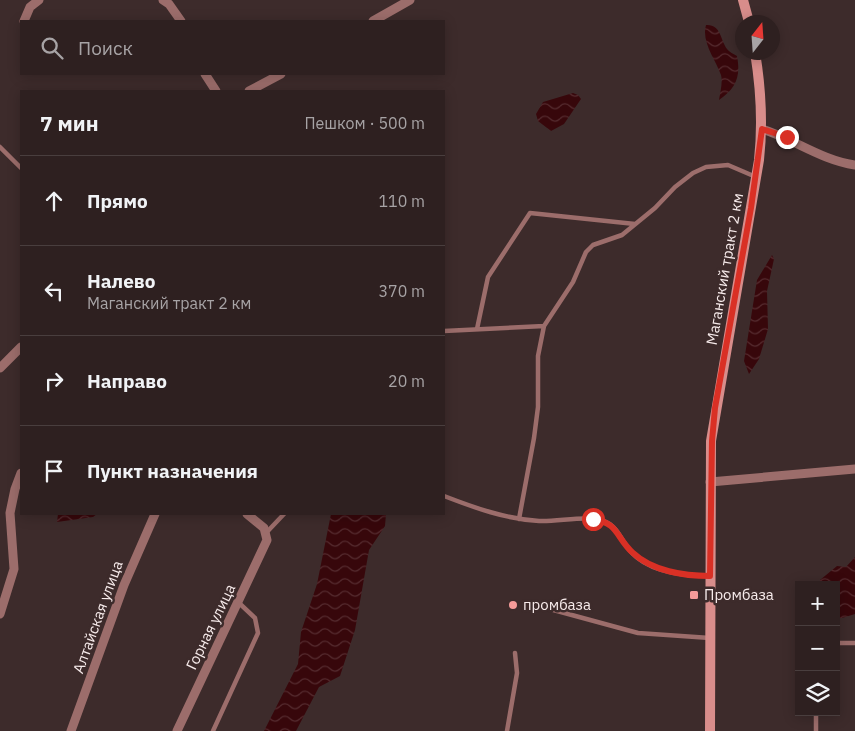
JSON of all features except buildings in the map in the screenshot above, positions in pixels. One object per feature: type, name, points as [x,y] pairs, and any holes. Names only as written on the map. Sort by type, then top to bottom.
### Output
[{"type":"main road","points":[[743,0],[747,15]]},
{"type":"main road","name":"Маганский тракт 2 км","points":[[710,731],[710,482],[715,408],[756,177],[762,129],[760,78],[757,60]]},
{"type":"street","points":[[24,20],[30,8],[39,0]]},
{"type":"street","points":[[163,0],[169,4],[180,20]]},
{"type":"street","points":[[375,20],[410,0]]},
{"type":"street","points":[[206,75],[215,90]]},
{"type":"street","points":[[251,90],[278,75]]},
{"type":"street","points":[[762,129],[787,137],[819,155],[855,165]]},
{"type":"street","points":[[0,368],[20,348]]},
{"type":"street","points":[[710,482],[855,469]]},
{"type":"street","points":[[0,614],[14,569],[10,514],[20,476]]},
{"type":"street","name":"Алтайская улица","points":[[71,731],[130,567],[155,515]]},
{"type":"street","points":[[248,515],[264,528],[266,533]]},
{"type":"street","name":"Горная улица","points":[[177,731],[264,547],[266,533]]},
{"type":"lane","points":[[0,148],[20,167]]},
{"type":"lane","points":[[519,519],[534,438],[538,407],[538,356],[544,326],[573,282],[586,252],[593,245],[622,235],[675,187],[693,173],[706,167],[728,165],[756,177]]},
{"type":"lane","points":[[477,330],[488,277],[530,213],[636,224]]},
{"type":"lane","points":[[445,331],[544,326]]},
{"type":"lane","points":[[445,496],[493,513],[519,519],[561,522],[593,519],[604,521],[612,526],[631,552],[655,567],[675,572],[710,576]]},
{"type":"lane","points":[[266,533],[283,515]]},
{"type":"lane","points":[[213,731],[258,633],[255,618],[238,602]]},
{"type":"lane","points":[[535,605],[638,633],[710,638]]},
{"type":"lane","points":[[840,643],[855,643]]},
{"type":"lane","points":[[507,731],[517,673],[515,653]]},
{"type":"lane","points":[[816,716],[816,731]]},
{"type":"water","points":[[706,25],[715,27],[720,33],[727,49],[735,55],[735,60],[738,60],[738,76],[736,81],[730,91],[719,100],[722,78],[707,44]]},
{"type":"water","points":[[573,93],[581,99],[564,124],[551,131],[538,121],[536,114],[543,102]]},
{"type":"water","points":[[772,255],[774,259],[767,291],[768,329],[759,359],[749,374],[744,361],[757,280]]},
{"type":"water","points":[[58,515],[96,515],[93,517],[57,522]]},
{"type":"water","points":[[331,515],[386,515],[385,526],[369,550],[355,630],[340,676],[319,687],[296,731],[264,731],[298,664],[301,632],[317,584]]},
{"type":"water","points":[[855,557],[855,614],[840,618],[840,581],[820,580],[837,566],[846,567]]},
{"type":"place","name":"Промбаза","points":[[694,595]]},
{"type":"place","name":"промбаза","points":[[513,605]]},
{"type":"route","points":[[593,519],[604,521],[612,526],[619,533],[631,552],[655,567],[698,576],[710,576],[710,482],[715,408],[751,208],[762,129],[787,137]]}]
